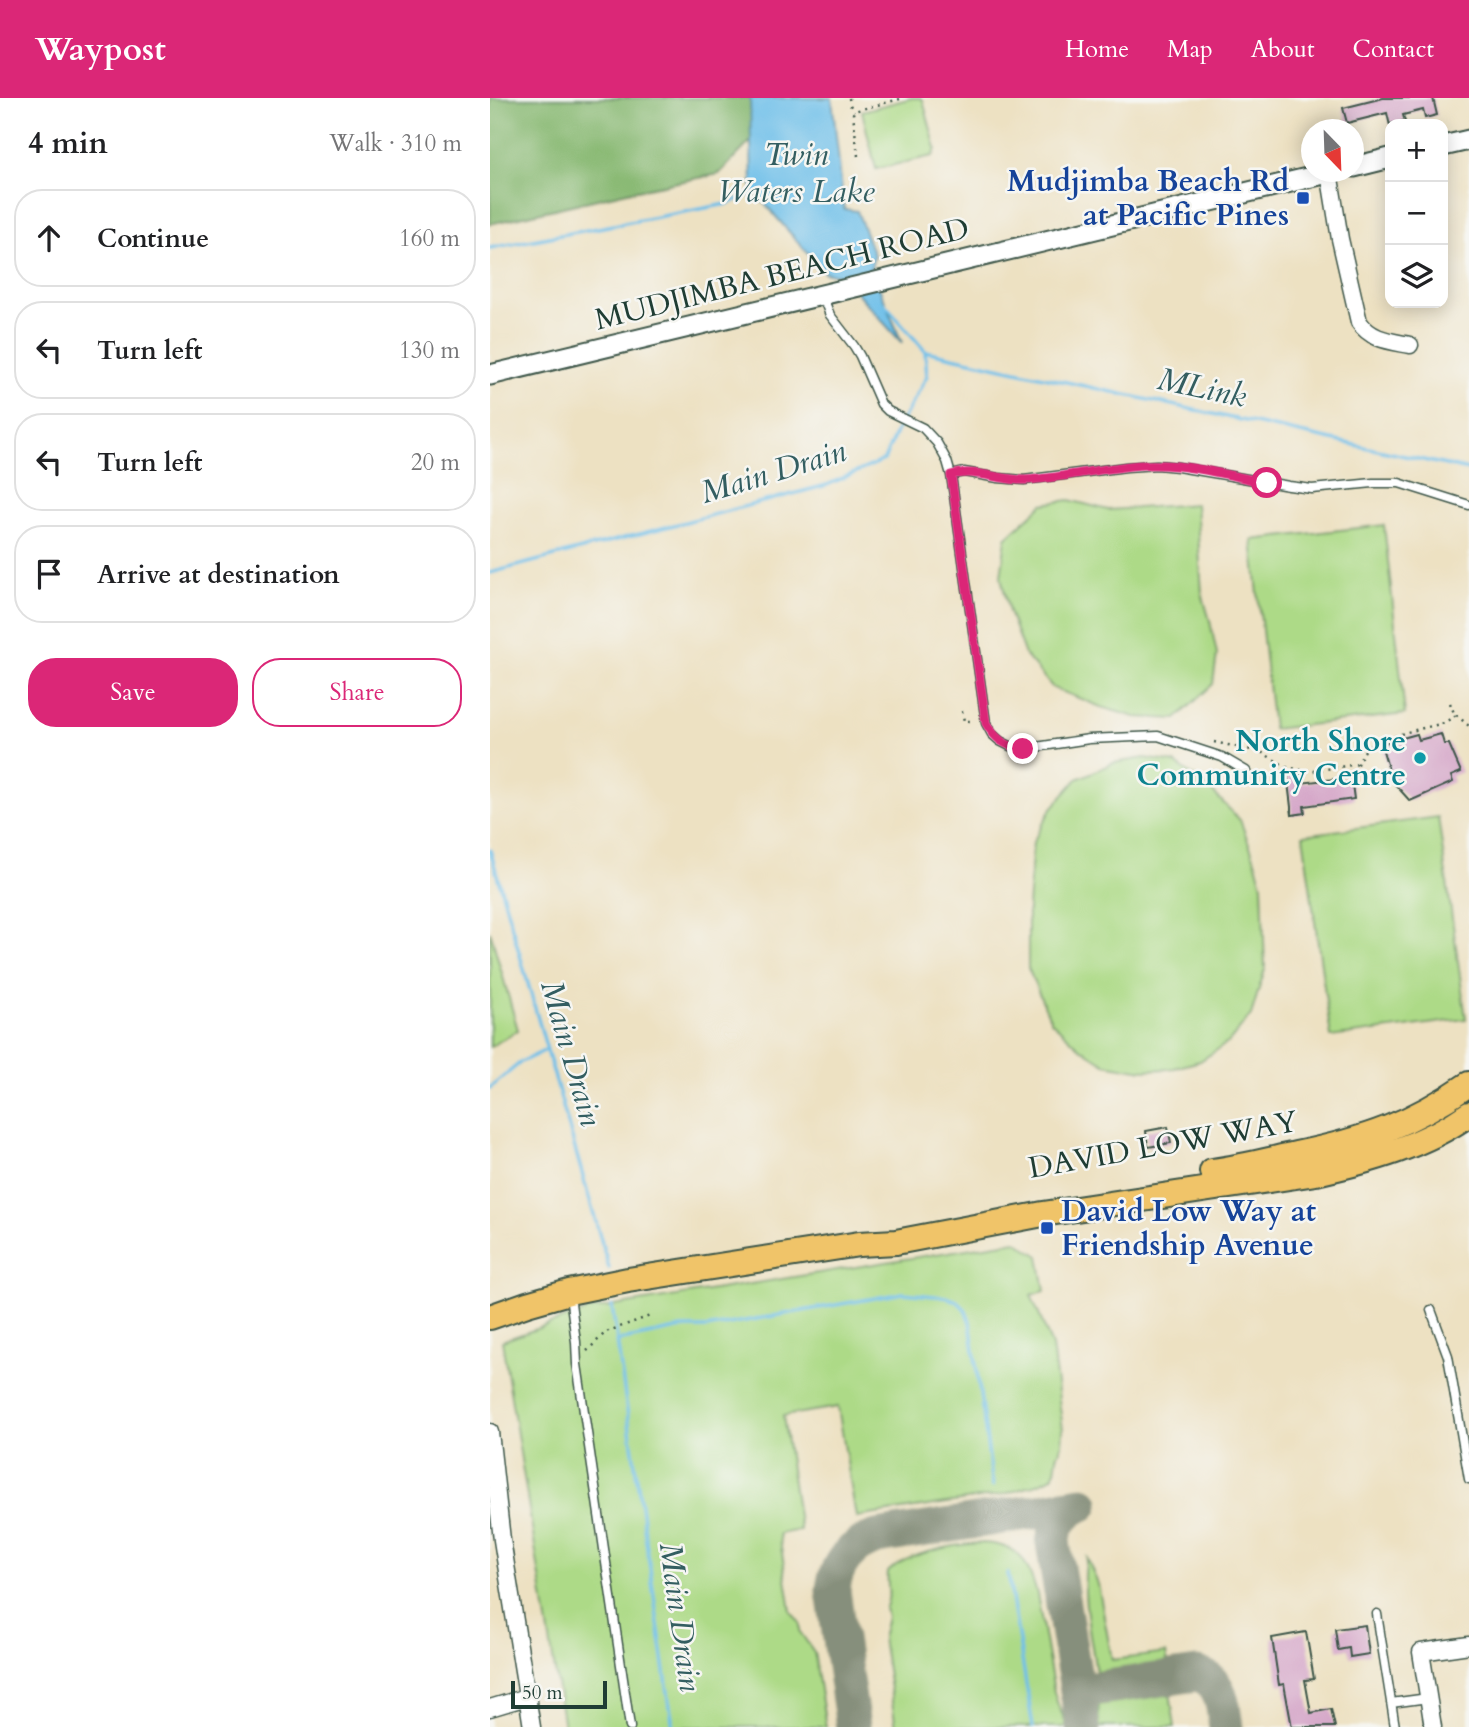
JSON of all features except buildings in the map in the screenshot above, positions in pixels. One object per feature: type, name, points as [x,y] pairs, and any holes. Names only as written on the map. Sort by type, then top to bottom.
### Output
[{"type":"main road","name":"DAVID LOW WAY","points":[[991,1215],[1338,1146],[1411,1119],[1469,1084]]},
{"type":"main road","name":"DAVID LOW WAY","points":[[490,1317],[569,1292],[628,1280],[859,1244],[892,1230],[1334,1169],[1371,1160],[1406,1147],[1448,1128],[1469,1114]]},
{"type":"street","points":[[1448,145],[1469,140]]},
{"type":"street","points":[[1364,164],[1385,159]]},
{"type":"street","name":"MUDJIMBA BEACH ROAD","points":[[490,375],[1301,179]]},
{"type":"street","points":[[1332,182],[1340,239],[1359,323],[1373,336],[1410,345]]},
{"type":"street","points":[[490,1432],[496,1542],[531,1727]]},
{"type":"street","points":[[1433,1727],[1421,1653],[1469,1645]]},
{"type":"street","points":[[490,1708],[527,1698]]},
{"type":"lane","points":[[822,295],[830,315],[866,367],[881,404],[888,411],[923,428],[937,443],[947,461],[986,723],[992,734],[1012,747],[1023,749],[1089,739],[1158,736],[1222,757],[1246,771]]},
{"type":"lane","points":[[951,475],[964,472],[1024,480],[1157,465],[1312,489],[1399,483],[1469,505]]},
{"type":"lane","points":[[569,1292],[630,1727]]},
{"type":"lane","points":[[1431,1310],[1448,1356],[1469,1479]]},
{"type":"lane","points":[[1377,1614],[1395,1727]]},
{"type":"lane","points":[[1391,1703],[1428,1698]]},
{"type":"path","points":[[849,98],[854,111],[858,156]]},
{"type":"path","points":[[854,111],[904,98]]},
{"type":"path","points":[[1450,703],[1451,709],[1469,726]]},
{"type":"path","points":[[962,711],[964,721],[977,725]]},
{"type":"path","points":[[1354,778],[1364,752],[1372,744],[1444,723],[1456,715]]},
{"type":"path","points":[[577,1363],[606,1332],[650,1316]]},
{"type":"green space","points":[[490,98],[750,98],[752,140],[719,174],[490,224]]},
{"type":"green space","points":[[912,98],[923,100],[936,149],[933,156],[876,169],[862,111]]},
{"type":"green space","points":[[1069,500],[1108,510],[1196,504],[1202,593],[1217,654],[1213,684],[1176,719],[1135,717],[1053,688],[1025,655],[1009,612],[1001,577],[1006,538],[1043,504]]},
{"type":"green space","points":[[1384,525],[1405,714],[1273,729],[1252,540]]},
{"type":"green space","points":[[1145,758],[1175,763],[1207,786],[1240,820],[1262,885],[1265,969],[1251,1015],[1229,1042],[1200,1061],[1171,1069],[1137,1070],[1105,1064],[1079,1047],[1051,1021],[1028,968],[1028,907],[1033,842],[1051,809],[1077,779],[1113,763]]},
{"type":"green space","points":[[1438,817],[1466,1019],[1331,1037],[1303,835]]},
{"type":"green space","points":[[490,931],[518,1030],[490,1047]]},
{"type":"green space","points":[[1016,1241],[1039,1256],[1045,1291],[1031,1295],[1052,1346],[1063,1430],[1062,1444],[1052,1477],[1005,1494],[856,1517],[838,1407],[783,1416],[800,1530],[779,1534],[791,1611],[800,1623],[800,1632],[814,1652],[826,1727],[564,1727],[502,1341],[590,1310]]},
{"type":"green space","points":[[980,1543],[1004,1546],[1025,1562],[1037,1594],[1054,1692],[1068,1727],[896,1727],[882,1638],[887,1617],[885,1608],[888,1600],[888,1572],[896,1565],[918,1555]]},
{"type":"green space","points":[[1087,1558],[1098,1584],[1112,1660],[1166,1653],[1169,1670],[1104,1679],[1098,1677],[1085,1600]]},
{"type":"green space","points":[[1169,1685],[1175,1727],[1098,1727],[1099,1697]]},
{"type":"water","name":"Twin Waters Lake","points":[[750,98],[832,98],[844,209],[857,211],[874,255],[871,268],[902,343],[842,276],[824,272],[752,189]]},
{"type":"waterway","points":[[490,248],[727,204],[758,191]]},
{"type":"waterway","name":"Main Drain","points":[[490,573],[827,485],[884,460],[927,376],[925,351],[884,303]]},
{"type":"waterway","name":"MLink","points":[[925,351],[1469,470]]},
{"type":"waterway","name":"Main Drain","points":[[490,850],[609,1268]]},
{"type":"waterway","points":[[490,1088],[521,1062],[546,1050]]},
{"type":"waterway","points":[[617,1341],[903,1293],[946,1297],[957,1301],[965,1309],[970,1322],[993,1486]]},
{"type":"waterway","name":"Main Drain","points":[[612,1306],[673,1727]]},
{"type":"waterway","points":[[1008,1573],[1033,1727]]},
{"type":"taxiway","points":[[1082,1504],[1062,1519],[1053,1543],[1083,1727]]},
{"type":"taxiway","points":[[853,1727],[833,1591],[837,1572],[852,1550],[877,1537],[1082,1504]]},
{"type":"taxiway","points":[[1079,1706],[1083,1695],[1093,1689],[1197,1674],[1212,1682],[1220,1695],[1226,1727]]},
{"type":"place","name":"Mudjimba Beach Rd at Pacific Pines","points":[[1303,198]]},
{"type":"place","name":"North Shore Community Centre","points":[[1420,758]]},
{"type":"place","name":"David Low Way at Friendship Avenue","points":[[1047,1228]]},
{"type":"route","points":[[1023,749],[1000,741],[986,723],[951,475],[964,472],[1024,480],[1157,465],[1267,483]]}]
